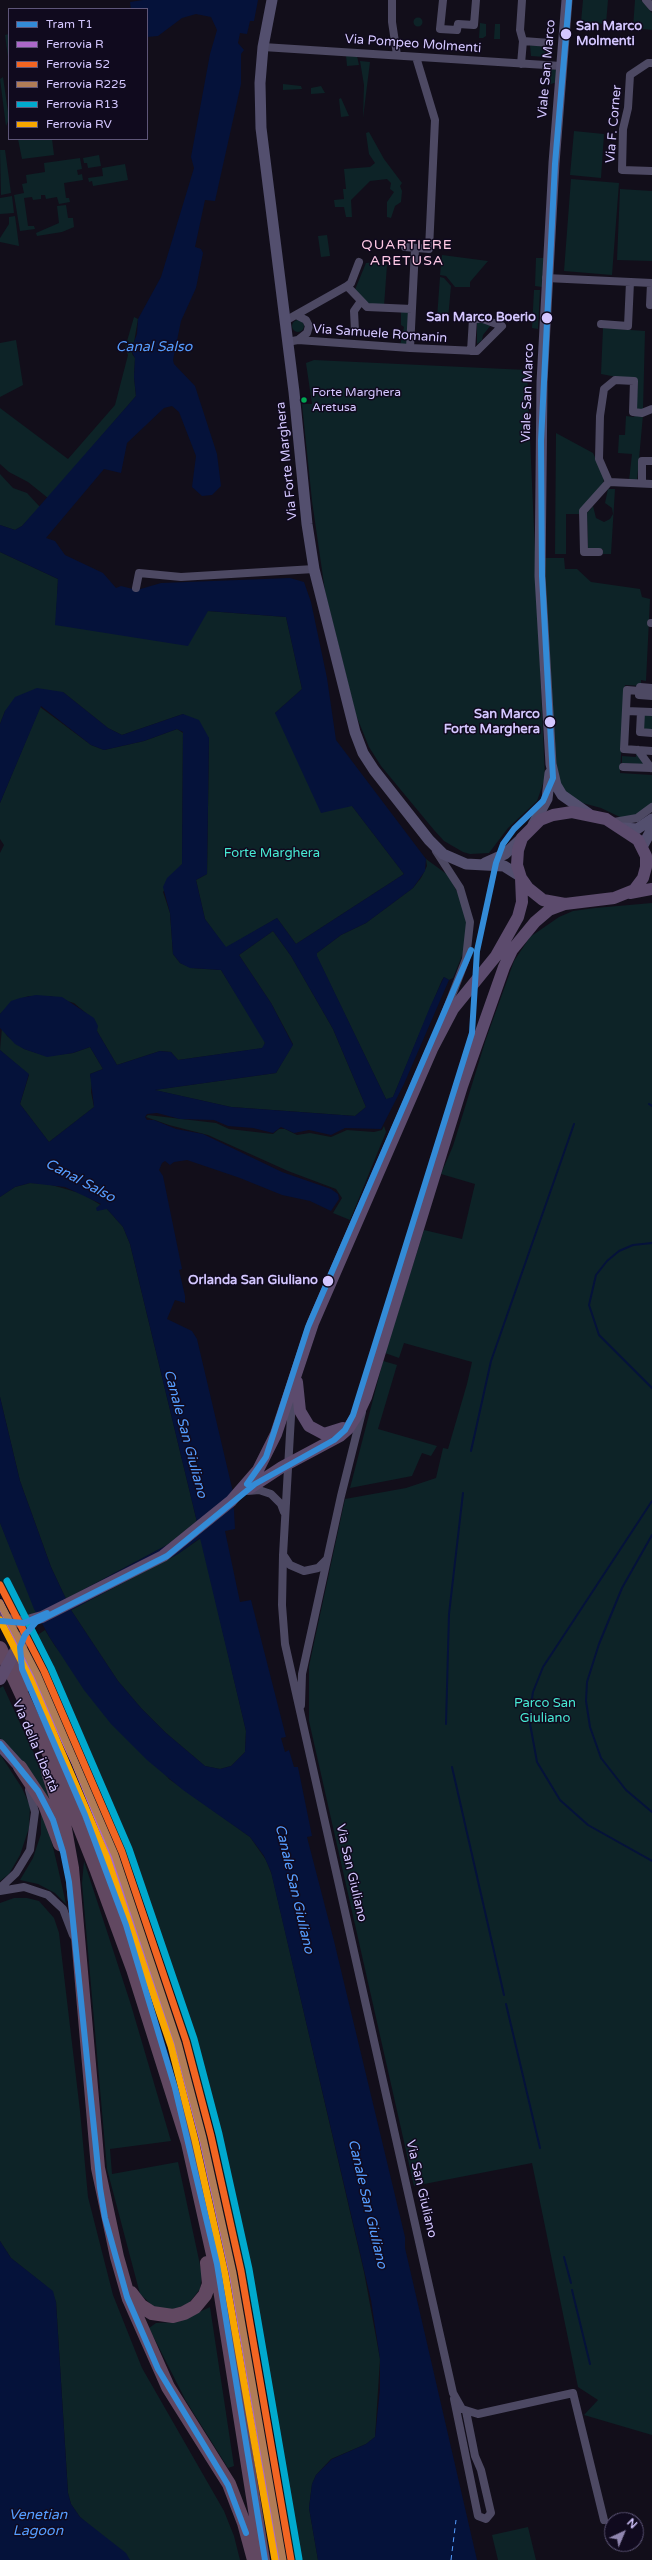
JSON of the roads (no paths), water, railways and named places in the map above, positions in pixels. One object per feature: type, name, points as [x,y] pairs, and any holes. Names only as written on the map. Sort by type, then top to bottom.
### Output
[{"type":"highway","points":[[22,1639],[18,1660],[80,1802],[130,1936],[164,2049],[188,2143]]},
{"type":"highway","name":"Via della Libertà","points":[[0,1648],[59,1775],[97,1871],[152,2028],[188,2143],[218,2277],[263,2560]]},
{"type":"highway","name":"Via della Libertà","points":[[0,1667],[46,1766],[63,1818],[74,1887],[98,2168],[117,2257],[129,2299],[168,2387],[229,2484],[244,2523],[254,2560]]},
{"type":"highway","points":[[20,1767],[45,1805],[60,1842],[67,1874],[73,1935],[85,2026]]},
{"type":"highway","points":[[97,1871],[162,2075],[200,2225],[208,2269],[207,2290],[196,2306],[184,2313],[173,2316],[152,2313],[141,2306],[133,2297],[117,2257]]},
{"type":"main road","points":[[627,894],[643,878],[647,857],[619,825],[589,814],[572,812],[553,815],[533,825],[522,838],[517,860],[521,877],[532,892],[543,900],[565,904],[627,894],[652,889]]},
{"type":"main road","name":"Via San Giuliano","points":[[236,1497],[253,1477],[266,1458],[324,1297],[432,1049],[453,1009],[496,956],[511,932],[521,908],[521,877]]},
{"type":"main road","name":"Via San Giuliano","points":[[236,1497],[288,1464],[340,1436],[356,1417],[366,1397],[447,1132],[504,966],[512,950],[535,922],[550,910],[565,904]]},
{"type":"main road","points":[[296,1376],[299,1406],[304,1419],[313,1429],[324,1434],[333,1433],[356,1417]]},
{"type":"main road","points":[[3,1620],[24,1622],[42,1617],[163,1556],[194,1533],[236,1497]]},
{"type":"main road","points":[[0,1679],[28,1630],[42,1617]]},
{"type":"main road","points":[[0,1745],[20,1767]]},
{"type":"street","name":"Via Forte Marghera","points":[[272,0],[263,47],[260,83],[261,128],[285,321],[307,524],[314,569],[352,719],[363,753],[383,783],[429,840],[447,857],[474,865],[504,866],[521,877]]},
{"type":"street","points":[[392,0],[392,22],[398,56]]},
{"type":"street","points":[[443,0],[440,29],[457,30],[458,24],[474,25],[476,2]]},
{"type":"street","points":[[521,64],[523,41],[520,30],[522,0]]},
{"type":"street","name":"Viale San Marco","points":[[567,0],[546,278],[539,504],[544,673],[551,764],[556,785],[562,794],[589,814]]},
{"type":"street","points":[[646,0],[652,7]]},
{"type":"street","points":[[523,41],[550,43]]},
{"type":"street","name":"Via Pompeo Molmenti","points":[[263,47],[561,66]]},
{"type":"street","points":[[405,247],[428,249],[435,120],[416,57]]},
{"type":"street","name":"Via F. Corner","points":[[652,64],[648,63],[630,75],[628,108],[623,129],[622,170],[652,171]]},
{"type":"street","points":[[410,348],[415,249]]},
{"type":"street","points":[[285,321],[347,286],[359,262]]},
{"type":"street","points":[[546,278],[652,283],[650,305]]},
{"type":"street","points":[[601,324],[628,326],[630,282]]},
{"type":"street","points":[[347,286],[367,307],[412,309]]},
{"type":"street","points":[[355,331],[354,311],[361,301]]},
{"type":"street","points":[[296,315],[306,320],[309,326],[307,333],[298,340]]},
{"type":"street","points":[[473,318],[483,319],[502,326],[477,351],[471,351],[473,318]]},
{"type":"street","name":"Via Samuele Romanin","points":[[287,342],[298,340],[471,351]]},
{"type":"street","points":[[609,482],[599,459],[600,416],[604,389],[615,380],[634,381],[632,412],[642,413],[652,408]]},
{"type":"street","points":[[642,483],[642,461],[652,461]]},
{"type":"street","points":[[599,552],[584,552],[583,511],[609,482],[652,484]]},
{"type":"street","points":[[136,588],[139,572],[181,578],[314,569]]},
{"type":"street","points":[[652,688],[640,687],[639,695],[652,696]]},
{"type":"street","points":[[640,691],[627,690],[624,749],[652,751]]},
{"type":"street","points":[[626,711],[652,712]]},
{"type":"street","points":[[641,712],[640,732],[652,733]]},
{"type":"street","points":[[638,750],[652,768]]},
{"type":"street","name":"Viale San Marco","points":[[533,825],[547,799],[551,764]]},
{"type":"street","points":[[623,766],[652,768]]},
{"type":"street","points":[[619,825],[637,818],[652,807]]},
{"type":"street","points":[[619,825],[637,829],[652,819]]},
{"type":"street","points":[[647,857],[652,829]]},
{"type":"street","points":[[474,865],[489,862],[505,854],[522,838]]},
{"type":"street","points":[[429,840],[464,896],[470,915],[471,931],[466,962],[432,1049]]},
{"type":"street","name":"Via San Giuliano","points":[[296,1376],[290,1413],[283,1555],[282,1604],[284,1644],[453,2393],[466,2411]]},
{"type":"street","name":"Via San Giuliano","points":[[305,1734],[301,1698],[302,1674],[327,1558],[366,1397]]},
{"type":"street","name":"Via San Giuliano","points":[[236,1497],[259,1490],[271,1494],[281,1504],[285,1517]]},
{"type":"street","points":[[283,1555],[290,1565],[304,1571],[318,1568],[327,1558]]},
{"type":"street","points":[[0,1889],[25,1860],[33,1838],[35,1812],[33,1800],[20,1767]]},
{"type":"street","points":[[0,1889],[24,1887],[48,1895],[62,1909],[73,1935]]},
{"type":"street","points":[[453,2393],[478,2516],[486,2519],[491,2516],[491,2511],[482,2470],[474,2456],[466,2411],[482,2414],[573,2393],[604,2520]]},
{"type":"water","points":[[143,0],[258,0],[254,21],[250,21],[247,34],[240,33],[238,43],[244,50],[241,54],[241,84],[215,201],[205,200],[195,247],[201,249],[203,253],[196,288],[181,321],[173,360],[174,364],[195,386],[217,454],[221,486],[212,495],[202,496],[192,487],[196,456],[179,412],[172,406],[164,408],[127,443],[121,473],[104,469],[46,538],[55,541],[65,555],[103,573],[116,588],[121,586],[137,590],[161,583],[290,578],[304,582],[311,602],[327,678],[336,740],[426,859],[425,871],[413,888],[366,923],[341,935],[317,953],[317,956],[386,1099],[393,1097],[444,977],[449,980],[404,1084],[381,1129],[345,1128],[331,1135],[309,1130],[294,1133],[281,1127],[273,1133],[253,1128],[228,1126],[214,1120],[180,1119],[157,1113],[147,1114],[145,1117],[147,1120],[154,1120],[176,1129],[203,1134],[282,1172],[331,1189],[338,1194],[339,1199],[331,1211],[310,1201],[282,1195],[240,1178],[187,1160],[174,1162],[170,1165],[165,1161],[162,1163],[159,1170],[163,1176],[182,1269],[179,1270],[185,1296],[185,1303],[175,1300],[167,1319],[192,1331],[197,1339],[233,1492],[235,1529],[225,1531],[240,1602],[251,1600],[286,1737],[281,1738],[285,1752],[289,1750],[294,1767],[298,1767],[312,1836],[307,1837],[334,1941],[405,2237],[405,2248],[477,2560],[318,2560],[309,2508],[312,2484],[316,2475],[332,2459],[366,2444],[375,2437],[380,2389],[380,2359],[371,2300],[271,1872],[264,1856],[250,1837],[183,1790],[147,1760],[111,1724],[84,1690],[50,1638],[34,1609],[0,1523],[0,1397],[20,1481],[51,1567],[66,1599],[167,1545],[197,1522],[130,1244],[123,1227],[107,1209],[97,1211],[96,1208],[101,1204],[65,1187],[30,1183],[15,1187],[0,1197],[0,1050],[29,1074],[20,1104],[49,1142],[94,1107],[90,1074],[103,1069],[90,1047],[73,1053],[47,1057],[24,1049],[15,1044],[0,1028],[0,1014],[11,1001],[20,998],[36,995],[62,997],[94,1018],[98,1026],[97,1031],[117,1065],[160,1051],[171,1052],[178,1060],[262,1048],[265,1043],[221,970],[190,968],[180,963],[173,954],[170,913],[163,887],[167,878],[182,864],[183,732],[177,729],[144,741],[104,750],[91,745],[41,706],[0,803],[0,724],[5,711],[15,697],[37,688],[63,692],[108,728],[122,735],[183,714],[199,720],[209,738],[207,874],[196,880],[205,919],[226,947],[277,918],[296,944],[404,874],[352,806],[321,813],[275,713],[302,689],[286,617],[208,611],[188,646],[55,625],[58,579],[0,552],[0,525],[15,530],[22,526],[136,396],[134,377],[135,358],[131,350],[137,334],[138,319],[161,277],[194,168],[191,157],[210,54],[217,30],[211,17],[196,14],[182,18],[158,36],[148,37],[148,8],[131,8],[130,2]],"holes":[[[273,931],[291,956],[333,1029],[366,1107],[355,1116],[231,1107],[155,1090],[276,1073],[293,1045],[271,1003],[239,955]],[[200,1538],[246,1731],[245,1752],[231,1766],[220,1769],[205,1766],[166,1733],[141,1708],[118,1681],[71,1610],[178,1554]]]},
{"type":"water","name":"Venetian Lagoon","points":[[0,2241],[11,2258],[53,2291],[56,2302],[68,2493],[71,2504],[80,2517],[126,2553],[130,2560],[0,2560]]},
{"type":"waterway","points":[[471,1451],[491,1361],[574,1124]]},
{"type":"waterway","points":[[652,1243],[633,1245],[619,1251],[607,1261],[596,1275],[589,1305],[599,1335],[652,1388]]},
{"type":"waterway","points":[[446,1724],[449,1614],[463,1493]]},
{"type":"waterway","points":[[652,1501],[543,1667],[533,1692],[529,1718],[537,1762],[560,1800],[588,1825],[652,1861]]},
{"type":"waterway","points":[[652,1535],[622,1588],[599,1644],[587,1682],[586,1701],[590,1727],[601,1758],[626,1790],[652,1812]]},
{"type":"waterway","points":[[452,1767],[504,1995]]},
{"type":"waterway","points":[[506,2004],[540,2148]]},
{"type":"waterway","points":[[564,2257],[571,2283]]},
{"type":"waterway","points":[[572,2290],[590,2364]]},
{"type":"tram line","name":"T1","points":[[265,2560],[217,2264],[175,2088],[126,1925],[85,1815],[22,1669],[20,1647],[25,1635],[36,1622],[167,1556],[255,1484],[334,1440],[345,1430],[353,1415],[472,1033],[477,951],[496,863],[503,844],[514,829],[543,801],[553,778],[542,576],[541,441],[555,164],[569,0]]},
{"type":"tram line","name":"T1","points":[[247,1484],[266,1457],[308,1327],[471,950]]},
{"type":"tram line","name":"T1","points":[[0,1621],[24,1623],[47,1613]]},
{"type":"tram line","name":"T1","points":[[0,1744],[38,1791],[53,1820],[63,1852],[69,1882],[100,2188],[105,2218],[127,2297],[158,2369],[228,2485],[246,2533]]},
{"type":"rail line","name":"R13","points":[[7,1581],[51,1668],[129,1849],[194,2039],[219,2134],[249,2269],[299,2559]]},
{"type":"rail line","name":"52","points":[[0,1585],[44,1671],[122,1852],[186,2041],[211,2136],[241,2271],[291,2560]]},
{"type":"rail line","name":"R","points":[[0,1603],[75,1763],[113,1856],[177,2044],[202,2138],[232,2273],[281,2560]]},
{"type":"rail line","name":"R225","points":[[0,1603],[37,1674],[115,1855],[178,2043],[203,2138],[233,2273],[283,2560]]},
{"type":"rail line","name":"RV","points":[[0,1620],[30,1678],[107,1858],[171,2046],[195,2140],[225,2274],[275,2560]]},
{"type":"place","name":"San Marco Molmenti","points":[[566,34]]},
{"type":"place","name":"San Marco Boerio","points":[[547,318]]},
{"type":"place","name":"Forte Marghera Aretusa","points":[[304,400]]},
{"type":"place","name":"San Marco Forte Marghera","points":[[550,722]]},
{"type":"place","name":"Orlanda San Giuliano","points":[[328,1281]]},
{"type":"district","name":"QUARTIERE ARETUSA","points":[[407,254]]},
{"type":"water label","name":"Canal Salso","points":[[154,347]]},
{"type":"water label","name":"Canal Salso","points":[[80,1181]]},
{"type":"water label","name":"Canale San Giuliano","points":[[185,1434]]},
{"type":"water label","name":"Canale San Giuliano","points":[[294,1889]]},
{"type":"water label","name":"Canale San Giuliano","points":[[367,2204]]},
{"type":"park label","name":"Forte Marghera","points":[[272,854]]},
{"type":"park label","name":"Parco San Giuliano","points":[[545,1712]]}]
